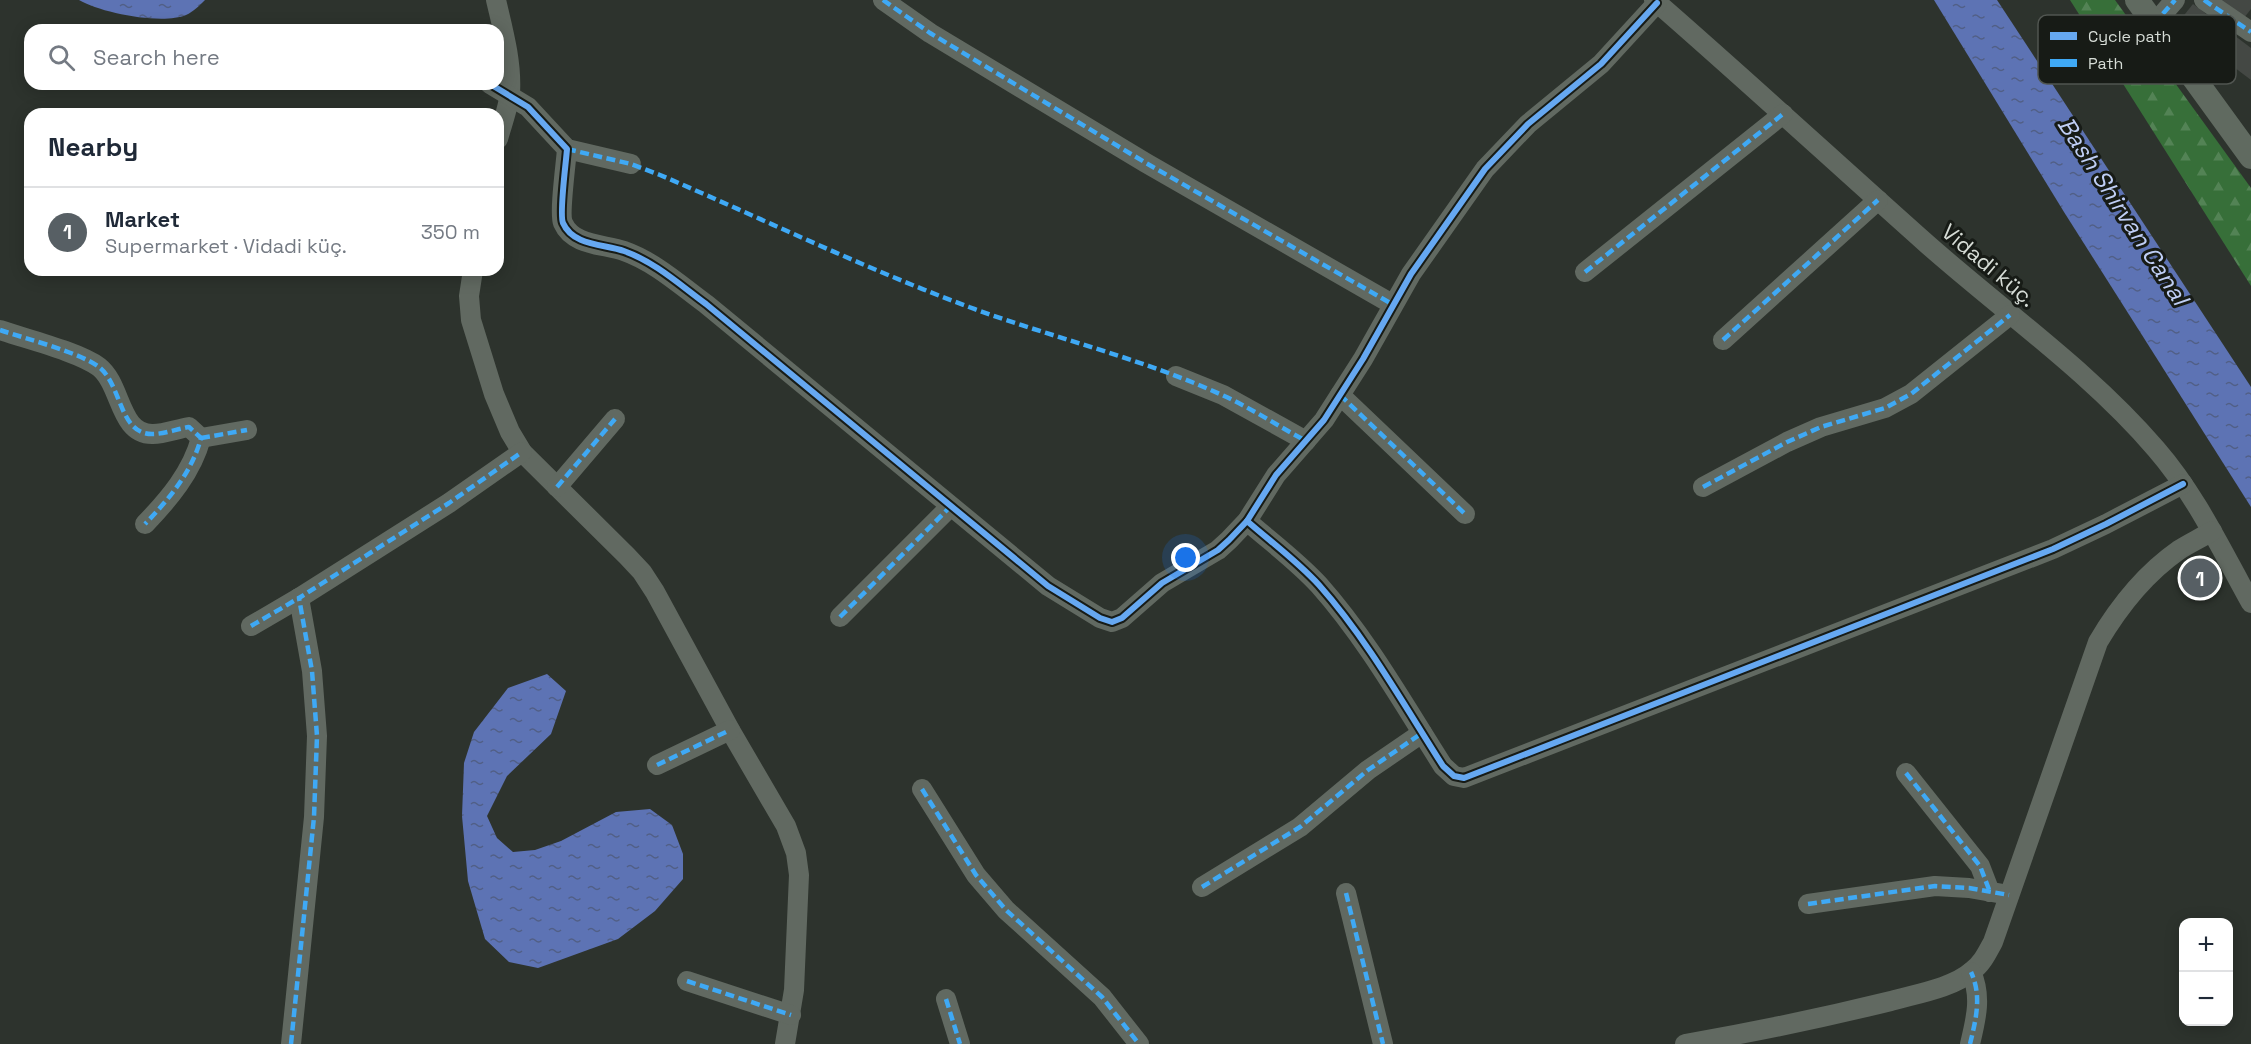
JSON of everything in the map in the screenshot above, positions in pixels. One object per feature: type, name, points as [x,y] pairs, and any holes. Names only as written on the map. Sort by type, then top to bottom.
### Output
[{"type":"main road","points":[[2137,0],[2148,15]]},
{"type":"main road","points":[[2198,84],[2251,157]]},
{"type":"street","points":[[496,0],[502,24]]},
{"type":"street","points":[[883,0],[930,33],[1146,163],[1392,304]]},
{"type":"street","points":[[2162,15],[2175,0]]},
{"type":"street","points":[[2204,0],[2226,15]]},
{"type":"street","points":[[567,150],[562,222],[570,234],[583,241],[624,251],[649,263],[706,304],[1054,591],[1100,618],[1112,622],[1122,618],[1162,583],[1218,550],[1247,521],[1276,475],[1324,420],[1363,359],[1411,274],[1485,169],[1528,124],[1601,64],[1655,1]]},
{"type":"street","name":"Vidadi küç.","points":[[1655,1],[1878,200],[2120,410],[2157,450],[2183,484],[2212,531],[2251,603]]},
{"type":"street","points":[[2236,22],[2251,32]]},
{"type":"street","points":[[504,33],[510,95],[504,117]]},
{"type":"street","points":[[501,90],[528,107],[567,150],[631,164]]},
{"type":"street","points":[[1585,272],[1783,114]]},
{"type":"street","points":[[1723,340],[1878,200]]},
{"type":"street","points":[[472,276],[469,296],[471,320],[494,394],[510,432],[522,452],[642,572],[786,826],[796,853],[799,875],[794,990],[785,1044]]},
{"type":"street","points":[[1703,487],[1796,438],[1821,427],[1885,408],[1911,394],[2010,315]]},
{"type":"street","points":[[0,330],[82,358],[99,367],[112,382],[126,418],[136,431],[153,434],[189,427],[201,438]]},
{"type":"street","points":[[1176,376],[1223,395],[1306,441]]},
{"type":"street","points":[[1340,395],[1465,514]]},
{"type":"street","points":[[557,487],[615,419]]},
{"type":"street","points":[[201,438],[247,430]]},
{"type":"street","points":[[145,524],[168,500],[196,457],[201,438]]},
{"type":"street","points":[[251,626],[449,503],[522,452]]},
{"type":"street","points":[[1247,521],[1318,584],[1347,619],[1443,766],[1454,776],[1464,778],[2053,549],[2183,484]]},
{"type":"street","points":[[840,617],[950,507]]},
{"type":"street","points":[[1685,1044],[1772,1029],[1843,1013],[1939,987],[1971,972],[1985,958],[1993,942],[1999,893],[2098,642],[2115,614],[2157,569],[2178,551],[2212,531]]},
{"type":"street","points":[[291,1044],[314,817],[317,736],[312,671],[299,598]]},
{"type":"street","points":[[657,765],[730,730]]},
{"type":"street","points":[[1202,886],[1300,827],[1368,770],[1422,734]]},
{"type":"street","points":[[1905,773],[1999,893]]},
{"type":"street","points":[[922,789],[976,875],[1006,910],[1102,997],[1139,1044]]},
{"type":"street","points":[[1808,904],[1935,886],[1999,893]]},
{"type":"street","points":[[1346,893],[1383,1044]]},
{"type":"street","points":[[1970,1044],[1978,998],[1977,986],[1971,972]]},
{"type":"street","points":[[687,981],[791,1015]]},
{"type":"street","points":[[946,999],[960,1044]]},
{"type":"green space","points":[[2070,0],[2115,0],[2126,15],[2079,15]]},
{"type":"green space","points":[[2123,84],[2176,84],[2251,188],[2251,286]]},
{"type":"water","points":[[79,0],[205,0],[186,15],[162,19],[116,13]]},
{"type":"water","name":"Bash Shirvan Canal","points":[[1934,0],[1997,0],[2038,62],[2038,84],[2052,84],[2251,387],[2251,507],[2064,212]]},
{"type":"water","points":[[547,674],[566,691],[551,734],[507,776],[487,816],[497,838],[513,852],[535,850],[561,841],[616,812],[650,809],[672,825],[683,854],[683,879],[655,911],[618,939],[538,968],[509,962],[485,939],[468,881],[462,816],[464,763],[474,732],[508,688]]},
{"type":"building","points":[[2220,0],[2251,0],[2251,9],[2244,18]]},
{"type":"building","points":[[2193,4],[2208,15],[2184,15]]},
{"type":"building","points":[[2236,37],[2251,48],[2251,80],[2236,69]]},
{"type":"marked path","points":[[883,0],[930,33],[1146,163],[1392,304]]},
{"type":"marked path","points":[[2162,15],[2175,0]]},
{"type":"marked path","points":[[2204,0],[2226,15]]},
{"type":"marked path","points":[[2236,22],[2251,32]]},
{"type":"marked path","points":[[1585,272],[1783,114]]},
{"type":"marked path","points":[[567,149],[631,164],[930,292],[1191,382],[1222,395],[1306,441]]},
{"type":"marked path","points":[[1723,340],[1878,200]]},
{"type":"marked path","points":[[1703,487],[1787,442],[1821,427],[1885,408],[1911,394],[2010,315]]},
{"type":"marked path","points":[[0,330],[66,351],[99,367],[107,375],[127,418],[142,432],[157,434],[189,427],[201,438],[186,474],[163,505],[145,524]]},
{"type":"marked path","points":[[1340,395],[1465,514]]},
{"type":"marked path","points":[[557,487],[615,419]]},
{"type":"marked path","points":[[201,438],[247,430]]},
{"type":"marked path","points":[[291,1044],[314,817],[317,736],[312,671],[299,598],[449,503],[522,452]]},
{"type":"marked path","points":[[840,617],[950,507]]},
{"type":"marked path","points":[[251,626],[299,598]]},
{"type":"marked path","points":[[657,765],[730,730]]},
{"type":"marked path","points":[[1202,887],[1300,827],[1368,770],[1422,733]]},
{"type":"marked path","points":[[1906,773],[1980,866],[1990,892]]},
{"type":"marked path","points":[[922,789],[976,875],[1006,910],[1102,997],[1139,1044]]},
{"type":"marked path","points":[[1808,904],[1935,886],[1969,888],[2009,895]]},
{"type":"marked path","points":[[1346,893],[1383,1044]]},
{"type":"marked path","points":[[1970,1044],[1977,999],[1971,972]]},
{"type":"marked path","points":[[687,981],[791,1015]]},
{"type":"marked path","points":[[946,999],[960,1044]]},
{"type":"cycle path","points":[[500,90],[528,107],[567,149],[562,218],[568,231],[581,240],[624,251],[646,261],[667,275],[706,304],[1048,586],[1100,618],[1112,622],[1122,618],[1162,583],[1218,550],[1247,521],[1276,475],[1324,420],[1363,359],[1411,274],[1485,169],[1528,124],[1601,64],[1657,3]]},
{"type":"cycle path","points":[[1247,521],[1311,576],[1337,606],[1369,650],[1443,766],[1454,776],[1464,778],[2053,549],[2183,484]]},
{"type":"place","name":"Market","points":[[2200,578]]}]
